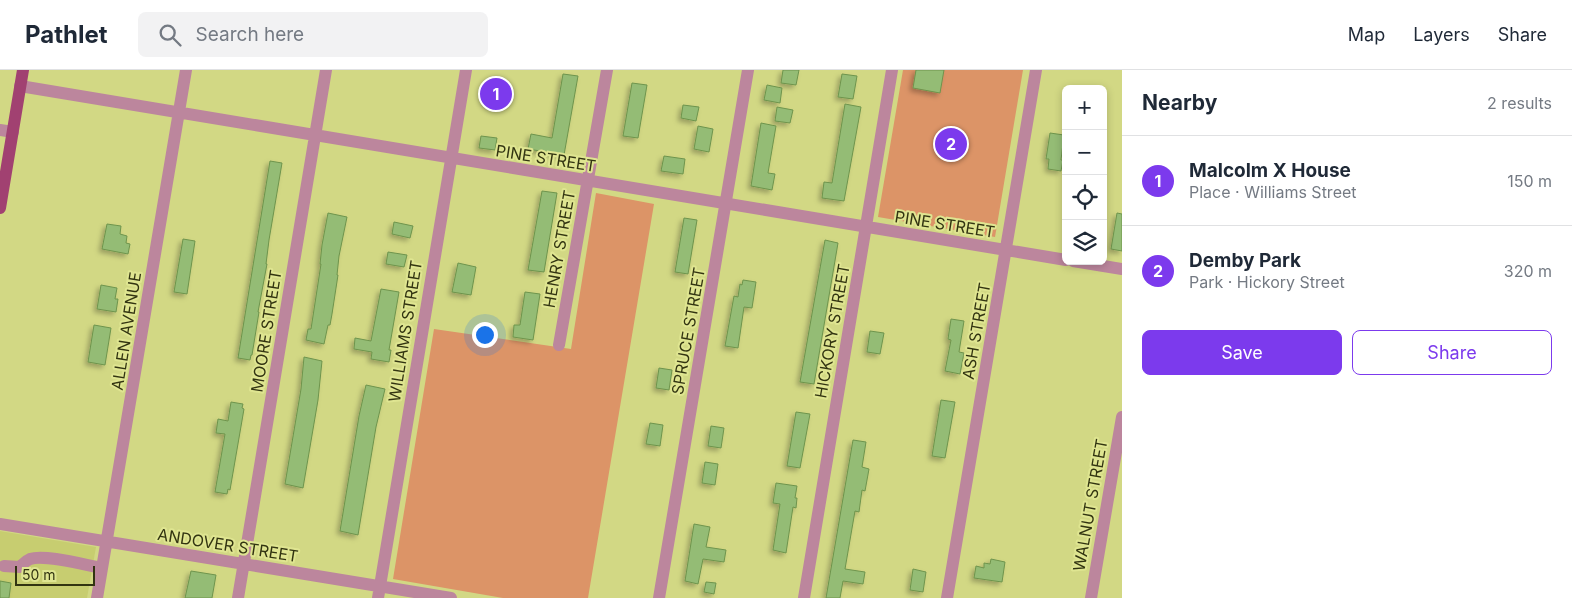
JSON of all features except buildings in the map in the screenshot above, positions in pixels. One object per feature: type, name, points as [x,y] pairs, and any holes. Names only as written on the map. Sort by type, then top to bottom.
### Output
[{"type":"main road","points":[[0,208],[6,131],[23,70]]},
{"type":"street","name":"ALLEN AVENUE","points":[[97,598],[186,70]]},
{"type":"street","name":"MOORE STREET","points":[[238,598],[326,70]]},
{"type":"street","name":"WILLIAMS STREET","points":[[379,592],[466,70]]},
{"type":"street","name":"HENRY STREET","points":[[559,344],[606,70]]},
{"type":"street","name":"SPRUCE STREET","points":[[660,598],[748,70]]},
{"type":"street","name":"HICKORY STREET","points":[[804,598],[892,70]]},
{"type":"street","name":"ASH STREET","points":[[946,598],[1036,70]]},
{"type":"street","name":"PINE STREET","points":[[20,86],[178,114],[1062,259]]},
{"type":"street","points":[[1098,265],[1122,269]]},
{"type":"street","name":"WALNUT STREET","points":[[1091,598],[1122,417]]},
{"type":"street","name":"ANDOVER STREET","points":[[0,524],[243,564],[379,592],[451,598]]},
{"type":"street","points":[[4,566],[20,567],[25,561],[44,558],[102,568]]},
{"type":"shaded area","points":[[903,70],[1023,70],[995,237],[878,217]]},
{"type":"shaded area","points":[[596,193],[654,204],[588,598],[503,598],[393,579],[434,329],[571,349]]},
{"type":"shaded area","points":[[0,531],[96,547],[87,598],[0,598]]},
{"type":"place","name":"Malcolm X House","points":[[496,94]]},
{"type":"place","name":"Demby Park","points":[[951,144]]}]
